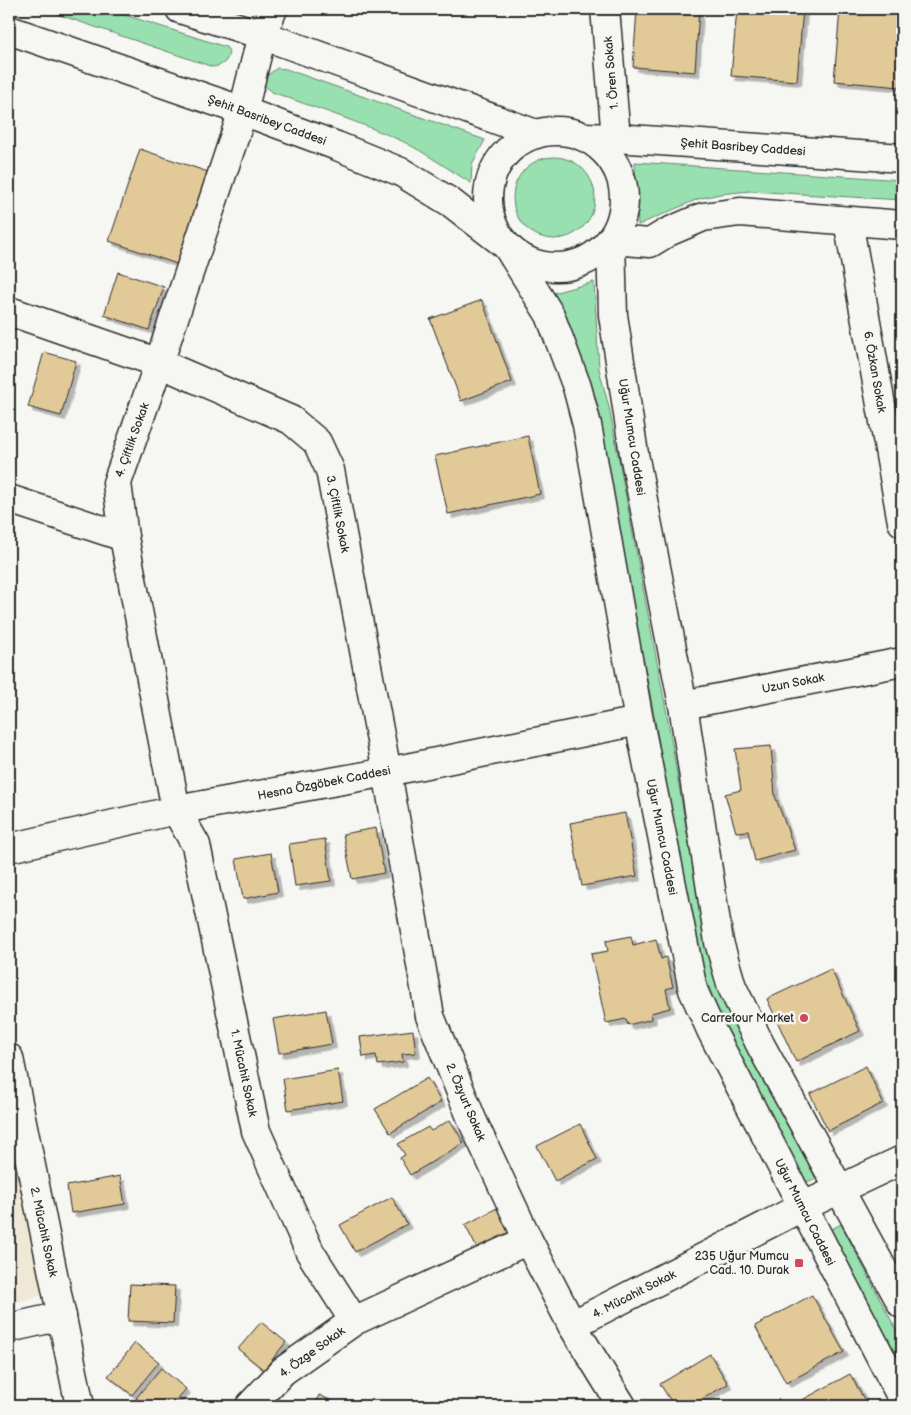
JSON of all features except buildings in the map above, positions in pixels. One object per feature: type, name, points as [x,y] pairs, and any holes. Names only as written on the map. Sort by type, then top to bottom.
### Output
[{"type":"street","points":[[180,9],[262,35],[536,134]]},
{"type":"street","name":"4. Çiftlik Sokak","points":[[176,810],[124,537],[117,483],[159,363],[242,111],[262,35],[273,9]]},
{"type":"street","name":"1. Ören Sokak","points":[[605,9],[616,138]]},
{"type":"street","name":"Şehit Basribey Caddesi","points":[[9,30],[242,111],[401,172],[450,202],[507,246]]},
{"type":"street","points":[[560,131],[584,137],[596,143],[606,152],[620,176],[624,202],[618,228],[600,251],[574,265],[560,267],[531,263],[518,256],[507,246],[498,236],[492,223],[488,210],[488,196],[490,182],[495,169],[502,157],[518,143],[536,134],[560,131]]},
{"type":"street","name":"Şehit Basribey Caddesi","points":[[584,137],[902,158]]},
{"type":"street","points":[[610,240],[650,243],[668,232],[703,217],[740,212],[902,225]]},
{"type":"street","name":"6. Özkan Sokak","points":[[848,221],[902,522]]},
{"type":"street","name":"Uğur Mumcu Caddesi","points":[[610,240],[613,315],[634,454],[683,705],[719,942],[732,988],[761,1046],[902,1304]]},
{"type":"street","name":"Uğur Mumcu Caddesi","points":[[507,246],[550,315],[577,386],[587,425],[639,721],[693,990],[711,1030],[802,1208],[902,1398]]},
{"type":"street","name":"3. Çiftlik Sokak","points":[[9,311],[159,363],[291,420],[317,442],[330,470],[387,772]]},
{"type":"street","points":[[9,499],[124,537]]},
{"type":"street","name":"Uzun Sokak","points":[[683,705],[902,662]]},
{"type":"street","name":"Hesna Özgöbek Caddesi","points":[[9,848],[176,810],[387,772],[639,721]]},
{"type":"street","name":"2. Özyurt Sokak","points":[[387,772],[430,1016],[473,1122],[528,1240],[572,1325],[622,1406]]},
{"type":"street","name":"1. Mücahit Sokak","points":[[176,810],[196,845],[256,1131],[310,1252],[354,1321]]},
{"type":"street","name":"2. Mücahit Sokak","points":[[9,1058],[80,1406]]},
{"type":"street","name":"4. Mücahit Sokak","points":[[572,1325],[839,1189],[902,1160]]},
{"type":"street","name":"4. Özge Sokak","points":[[250,1406],[283,1371],[354,1321],[528,1240]]},
{"type":"street","points":[[9,1328],[62,1316]]},
{"type":"shaded area","points":[[9,1115],[45,1295],[9,1304]]},
{"type":"green space","points":[[42,9],[106,9],[226,47],[229,51],[225,62],[213,67]]},
{"type":"green space","points":[[277,68],[286,69],[485,140],[472,164],[471,183],[402,141],[354,121],[272,92],[264,85],[264,78]]},
{"type":"green space","points":[[554,157],[570,160],[583,169],[592,182],[595,198],[592,214],[583,227],[570,236],[554,239],[538,236],[525,227],[516,214],[513,198],[516,182],[525,169],[538,160]]},
{"type":"green space","points":[[635,162],[902,180],[902,200],[750,191],[720,194],[698,199],[638,225]]},
{"type":"green space","points":[[594,282],[599,369],[609,407],[667,715],[706,944],[735,1019],[816,1179],[802,1183],[728,1035],[704,974],[694,942],[654,715],[598,427],[581,366],[553,293]]},
{"type":"green space","points":[[841,1224],[902,1341],[902,1369],[830,1230]]},
{"type":"place","name":"Carrefour Market","points":[[804,1018]]},
{"type":"place","name":"235 Uğur Mumcu Cad.. 10. Durak","points":[[799,1263]]}]
